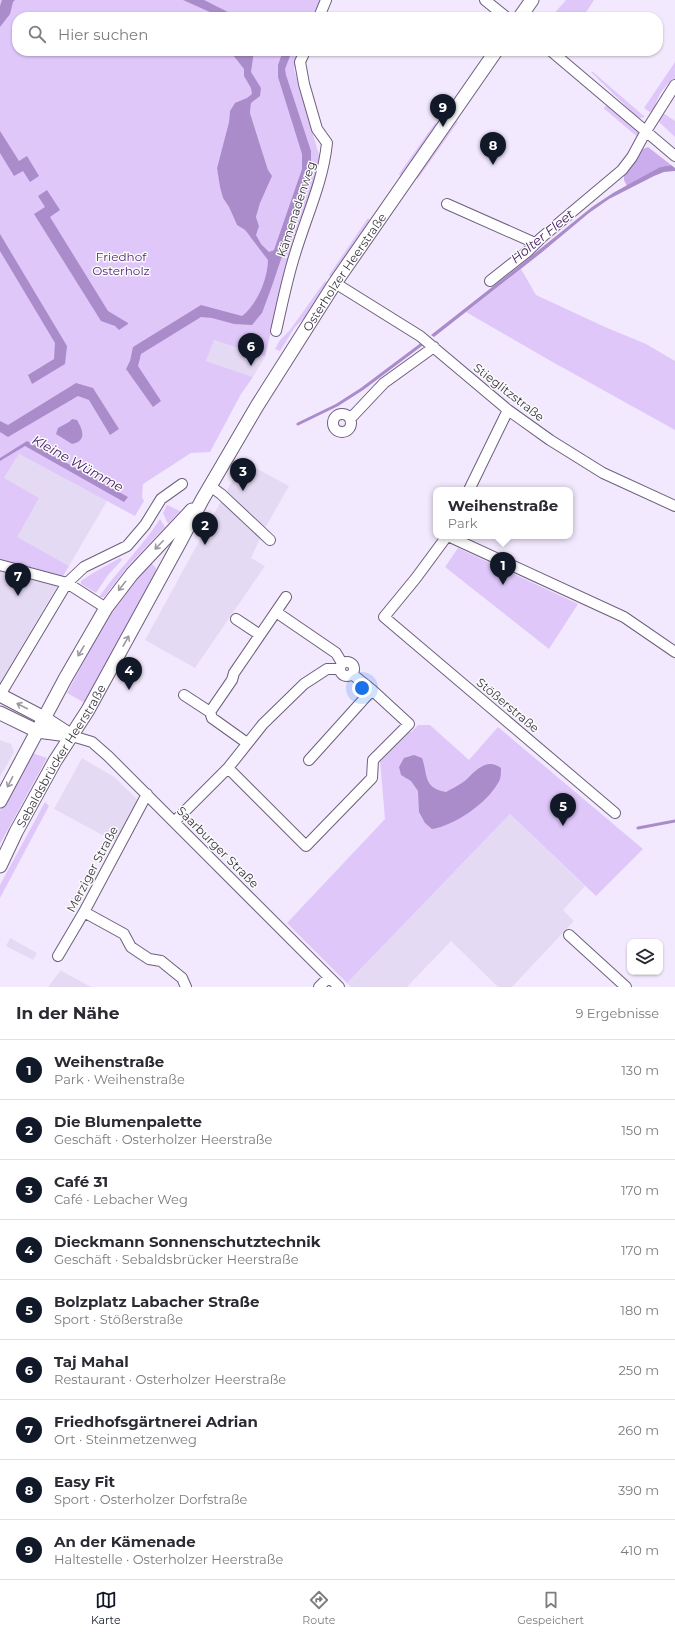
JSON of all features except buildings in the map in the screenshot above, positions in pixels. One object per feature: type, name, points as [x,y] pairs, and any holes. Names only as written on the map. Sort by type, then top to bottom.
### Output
[{"type":"main road","points":[[524,12],[532,0]]},
{"type":"main road","name":"Osterholzer Heerstraße","points":[[180,542],[210,486],[295,344],[335,283],[493,56]]},
{"type":"main road","name":"Osterholzer Heerstraße","points":[[147,557],[202,500]]},
{"type":"main road","name":"Sebaldsbrücker Heerstraße","points":[[0,866],[16,832],[55,761],[88,710],[180,542]]},
{"type":"main road","points":[[0,801],[65,679],[106,608],[147,557],[154,561],[164,572]]},
{"type":"main road","points":[[0,695],[44,718],[72,736]]},
{"type":"main road","points":[[0,713],[37,731],[72,736]]},
{"type":"street","points":[[321,12],[326,0]]},
{"type":"street","points":[[485,0],[500,12]]},
{"type":"street","name":"Kämenadenweg","points":[[276,331],[294,255],[321,180],[325,163],[327,143],[317,130],[304,84],[300,62],[303,56]]},
{"type":"street","points":[[557,56],[675,156]]},
{"type":"street","points":[[490,281],[528,251],[535,243],[622,170],[632,157],[646,131],[675,85]]},
{"type":"street","points":[[447,204],[535,243]]},
{"type":"street","name":"Stieglitzstraße","points":[[335,283],[420,336],[508,410],[550,440],[603,473],[675,506]]},
{"type":"street","points":[[350,419],[384,383],[434,347]]},
{"type":"street","points":[[470,487],[508,410]]},
{"type":"street","points":[[0,695],[67,583],[84,567],[127,546],[145,525],[161,499],[182,484]]},
{"type":"street","points":[[210,486],[270,540]]},
{"type":"street","name":"Stößerstraße","points":[[445,539],[416,578],[384,616],[615,813]]},
{"type":"street","points":[[454,539],[624,617],[675,652]]},
{"type":"street","points":[[0,565],[67,583],[106,608]]},
{"type":"street","points":[[210,712],[286,597]]},
{"type":"street","points":[[228,768],[306,846],[372,778],[373,760],[409,724],[352,674],[344,676],[340,674],[340,666],[336,653],[276,612]]},
{"type":"street","points":[[236,619],[260,635]]},
{"type":"street","points":[[174,822],[228,768],[263,724],[304,684],[327,669],[340,666]]},
{"type":"street","points":[[309,760],[372,690]]},
{"type":"street","points":[[184,695],[210,712],[212,718],[247,743]]},
{"type":"street","name":"Saarburger Straße","points":[[72,736],[92,742],[339,987]]},
{"type":"street","name":"Merziger Straße","points":[[58,956],[84,912],[146,794]]},
{"type":"street","points":[[84,912],[124,934],[131,947],[149,959],[161,961],[182,978],[186,987]]},
{"type":"street","points":[[569,935],[626,987]]},
{"type":"street","points":[[319,987],[329,978]]},
{"type":"shaded area","points":[[2,0],[15,0],[13,2],[10,14],[0,27],[0,6]]},
{"type":"shaded area","points":[[183,0],[204,0],[228,12],[210,12]]},
{"type":"shaded area","points":[[234,56],[253,56],[251,72],[261,88],[260,96],[251,103],[250,113],[268,170],[272,176],[260,203],[256,217],[259,226],[256,235],[261,244],[269,252],[274,250],[302,169],[302,154],[278,77],[278,65],[281,56],[290,56],[285,69],[286,75],[311,151],[311,170],[262,313],[252,325],[234,324],[212,318],[201,317],[141,354],[138,366],[161,401],[153,407],[126,369],[130,361],[133,347],[201,305],[242,316],[257,298],[264,283],[268,260],[245,230],[237,225],[223,198],[217,168],[229,122],[230,111],[235,103],[252,94],[251,88],[244,76],[244,69]]},
{"type":"shaded area","points":[[0,131],[19,161],[27,156],[39,176],[30,182],[23,171],[14,176],[0,153]]},
{"type":"shaded area","points":[[648,147],[671,165],[660,167],[627,186],[624,180],[624,175],[643,149]]},
{"type":"shaded area","points":[[671,165],[675,168],[675,171],[664,172],[654,176],[609,199],[589,213],[541,253],[434,337],[431,335],[592,207],[613,193],[660,167]]},
{"type":"shaded area","points":[[47,190],[60,210],[50,217],[108,311],[128,323],[119,330],[115,326],[101,321],[34,214],[45,207],[38,196]]},
{"type":"shaded area","points":[[0,234],[67,346],[65,364],[32,384],[28,375],[54,359],[55,343],[0,251]]},
{"type":"shaded area","points":[[214,340],[265,357],[253,377],[206,361]]},
{"type":"shaded area","points":[[76,383],[93,388],[119,429],[110,435],[89,400],[78,396],[8,437],[0,432],[0,421],[8,425]]},
{"type":"shaded area","points":[[72,419],[77,420],[82,431],[82,438],[77,443],[72,444],[56,434],[58,428]]},
{"type":"shaded area","points":[[27,441],[128,497],[124,502],[25,446],[0,461],[0,458]]},
{"type":"shaded area","points":[[19,454],[107,501],[69,566],[17,538],[4,478]]},
{"type":"shaded area","points":[[243,461],[289,486],[264,530],[251,558],[265,566],[195,668],[145,640]]},
{"type":"shaded area","points":[[0,567],[59,583],[0,683]]},
{"type":"shaded area","points":[[0,740],[11,744],[14,752],[0,777]]},
{"type":"shaded area","points":[[414,755],[422,758],[430,784],[439,790],[446,792],[463,782],[479,768],[487,764],[496,765],[501,768],[501,774],[493,791],[478,806],[450,823],[432,829],[425,823],[419,812],[418,791],[411,781],[401,775],[399,767],[404,758]]},
{"type":"shaded area","points":[[82,758],[114,777],[141,803],[119,844],[54,809]]},
{"type":"shaded area","points":[[510,814],[585,886],[563,910],[574,921],[512,987],[498,987],[451,941],[407,987],[351,987],[347,983]]},
{"type":"shaded area","points":[[10,938],[37,953],[33,960],[6,946]]},
{"type":"shaded area","points":[[61,970],[67,974],[91,987],[48,987]]},
{"type":"green space","name":"Friedhof Osterholz","points":[[0,0],[320,0],[316,12],[12,12],[12,56],[299,56],[294,69],[319,155],[319,168],[283,279],[265,357],[214,340],[206,361],[253,377],[241,394],[210,452],[191,453],[143,484],[142,497],[144,501],[135,516],[19,454],[4,478],[39,498],[17,537],[69,566],[59,583],[0,567]],"holes":[[[251,103],[250,113],[268,170],[256,217],[259,226],[250,237],[245,230],[237,225],[223,198],[217,168],[229,122],[230,111]]]},
{"type":"green space","points":[[566,0],[594,0],[586,12],[555,12]]},
{"type":"green space","points":[[675,62],[675,78],[663,90],[650,112],[644,108]]},
{"type":"green space","points":[[591,72],[593,72],[645,117],[640,118],[635,115]]},
{"type":"green space","points":[[605,106],[635,128],[639,133],[637,136],[604,109]]},
{"type":"green space","points":[[663,113],[675,121],[675,137],[658,121]]},
{"type":"green space","points":[[457,121],[458,122],[417,180],[417,176]]},
{"type":"green space","points":[[435,123],[438,124],[401,176],[399,174]]},
{"type":"green space","points":[[368,218],[370,220],[331,277],[329,275]]},
{"type":"green space","points":[[521,269],[536,295],[646,344],[675,361],[675,430],[466,312]]},
{"type":"green space","points":[[325,281],[328,283],[305,317],[295,327],[280,351],[275,349],[280,340],[290,330]]},
{"type":"green space","points":[[167,505],[180,511],[168,524],[163,513]]},
{"type":"green space","points":[[160,519],[165,527],[128,566],[104,597],[99,597],[146,539]]},
{"type":"green space","points":[[458,548],[578,604],[549,649],[445,567]]},
{"type":"green space","points":[[120,558],[122,560],[108,575],[96,593],[81,584],[81,581],[93,573]]},
{"type":"green space","points":[[151,563],[156,568],[156,574],[85,703],[67,693],[109,614],[147,564]]},
{"type":"green space","points":[[418,725],[430,725],[469,760],[498,727],[643,849],[596,896],[510,814],[347,983],[287,923],[385,819],[380,760],[408,732],[411,732]]},
{"type":"green space","points":[[32,753],[47,758],[0,844],[0,811],[19,774]]},
{"type":"green space","points":[[45,802],[49,806],[0,898],[0,885]]},
{"type":"waterway","name":"Holter Fleet","points":[[298,424],[337,405],[362,389],[422,344]]},
{"type":"waterway","points":[[638,828],[675,821]]},
{"type":"place","name":"An der Kämenade","points":[[443,127]]},
{"type":"place","name":"Easy Fit","points":[[493,165]]},
{"type":"place","name":"Taj Mahal","points":[[251,366]]},
{"type":"place","name":"Café 31","points":[[243,491]]},
{"type":"place","name":"Die Blumenpalette","points":[[205,545]]},
{"type":"place","name":"Weihenstraße","points":[[503,585]]},
{"type":"place","name":"Friedhofsgärtnerei Adrian","points":[[18,596]]},
{"type":"place","name":"Dieckmann Sonnenschutztechnik","points":[[129,690]]},
{"type":"place","name":"Bolzplatz Labacher Straße","points":[[563,826]]},
{"type":"water label","name":"Kleine Wümme","points":[[78,463]]}]
